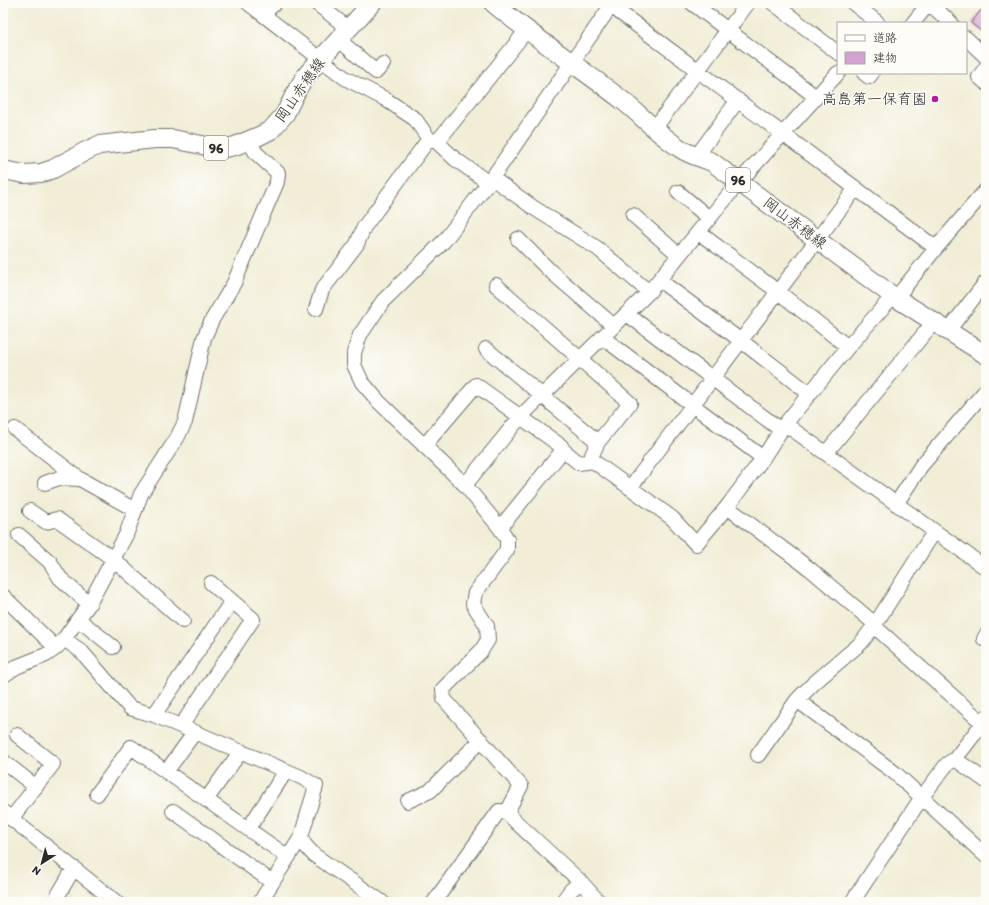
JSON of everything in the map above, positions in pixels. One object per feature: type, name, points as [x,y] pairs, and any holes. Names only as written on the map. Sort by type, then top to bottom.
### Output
[{"type":"main road","name":"岡山赤穂線","points":[[3,170],[24,174],[41,173],[54,169],[99,145],[155,139],[173,139],[222,149],[249,141],[271,130],[285,114],[298,88],[308,73],[372,3]]},
{"type":"main road","name":"岡山赤穂線","points":[[492,3],[526,31],[624,101],[654,129],[682,150],[696,157],[712,162],[894,297],[986,355]]},
{"type":"street","points":[[248,3],[345,78],[385,99],[415,119],[433,140],[455,159],[491,180],[597,248],[650,292]]},
{"type":"street","points":[[264,14],[275,3]]},
{"type":"street","points":[[316,3],[376,72],[383,64]]},
{"type":"street","points":[[692,3],[816,97]]},
{"type":"street","points":[[654,129],[748,3]]},
{"type":"street","points":[[773,3],[837,52]]},
{"type":"street","points":[[852,3],[877,22]]},
{"type":"street","points":[[914,22],[929,3],[949,22]]},
{"type":"street","points":[[507,812],[521,786],[444,699],[443,689],[481,651],[488,640],[487,626],[473,604],[475,593],[507,550],[507,538],[465,485],[379,402],[362,382],[354,365],[354,353],[360,335],[383,302],[444,241],[491,180],[612,4],[936,248]]},
{"type":"street","points":[[316,309],[322,290],[357,244],[364,227],[433,140],[526,31]]},
{"type":"street","points":[[967,39],[986,57]]},
{"type":"street","points":[[986,67],[979,77],[986,83]]},
{"type":"street","points":[[465,485],[521,416],[650,292],[709,218],[782,133],[837,74]]},
{"type":"street","points":[[696,157],[738,100]]},
{"type":"street","points":[[5,671],[46,655],[60,644],[88,604],[126,535],[141,494],[177,438],[185,422],[204,338],[212,320],[234,283],[277,182],[278,173],[256,153],[249,141]]},
{"type":"street","points":[[630,488],[712,377],[856,188]]},
{"type":"street","points":[[424,446],[476,385],[561,446],[563,450],[579,463],[593,461],[672,518],[696,544],[727,507],[763,458],[783,427],[848,347],[894,297],[986,190]]},
{"type":"street","points":[[678,192],[709,218]]},
{"type":"street","points":[[633,215],[680,255]]},
{"type":"street","points":[[698,232],[777,291],[848,347]]},
{"type":"street","points":[[518,240],[549,270],[614,326]]},
{"type":"street","points":[[659,280],[810,394]]},
{"type":"street","points":[[826,453],[940,327],[986,282]]},
{"type":"street","points":[[496,285],[630,403],[598,442],[592,455],[593,461]]},
{"type":"street","points":[[627,314],[712,377],[783,427],[826,453],[986,568]]},
{"type":"street","points":[[602,337],[763,458]]},
{"type":"street","points":[[486,349],[598,442]]},
{"type":"street","points":[[896,504],[921,466],[986,390]]},
{"type":"street","points":[[15,430],[80,479],[135,510]]},
{"type":"street","points":[[500,528],[563,450]]},
{"type":"street","points":[[45,483],[59,478],[80,479]]},
{"type":"street","points":[[727,507],[810,569],[985,722],[955,759],[947,764],[922,796],[852,902]]},
{"type":"street","points":[[30,511],[46,522],[57,519],[113,559],[183,621]]},
{"type":"street","points":[[758,755],[798,700],[814,683],[861,643],[875,625],[934,532]]},
{"type":"street","points":[[19,535],[50,562],[60,578],[88,604]]},
{"type":"street","points":[[181,726],[253,620],[211,583]]},
{"type":"street","points":[[3,596],[60,644],[81,651],[130,708],[154,715],[241,751],[316,786],[301,837],[260,902]]},
{"type":"street","points":[[154,715],[232,601]]},
{"type":"street","points":[[78,619],[113,647]]},
{"type":"street","points":[[798,700],[895,773],[922,796],[986,856]]},
{"type":"street","points":[[166,772],[195,732]]},
{"type":"street","points":[[17,735],[53,764],[36,787],[11,815],[116,902]]},
{"type":"street","points":[[408,801],[430,791],[481,740]]},
{"type":"street","points":[[98,794],[131,747],[288,857]]},
{"type":"street","points":[[206,800],[241,751]]},
{"type":"street","points":[[955,759],[986,781]]},
{"type":"street","points":[[3,760],[36,787]]},
{"type":"street","points":[[248,829],[286,771]]},
{"type":"street","points":[[173,811],[272,882]]},
{"type":"street","points":[[434,902],[499,811],[507,812],[581,882],[599,902]]},
{"type":"street","points":[[301,837],[304,844],[314,855],[382,902]]},
{"type":"street","points":[[54,902],[74,868]]},
{"type":"street","points":[[562,902],[571,890],[581,882]]},
{"type":"building","points":[[981,10],[986,14],[986,35],[971,23]]},
{"type":"waterway","points":[[108,887],[132,902]]},
{"type":"place","name":"高島第一保育園","points":[[935,99]]}]
